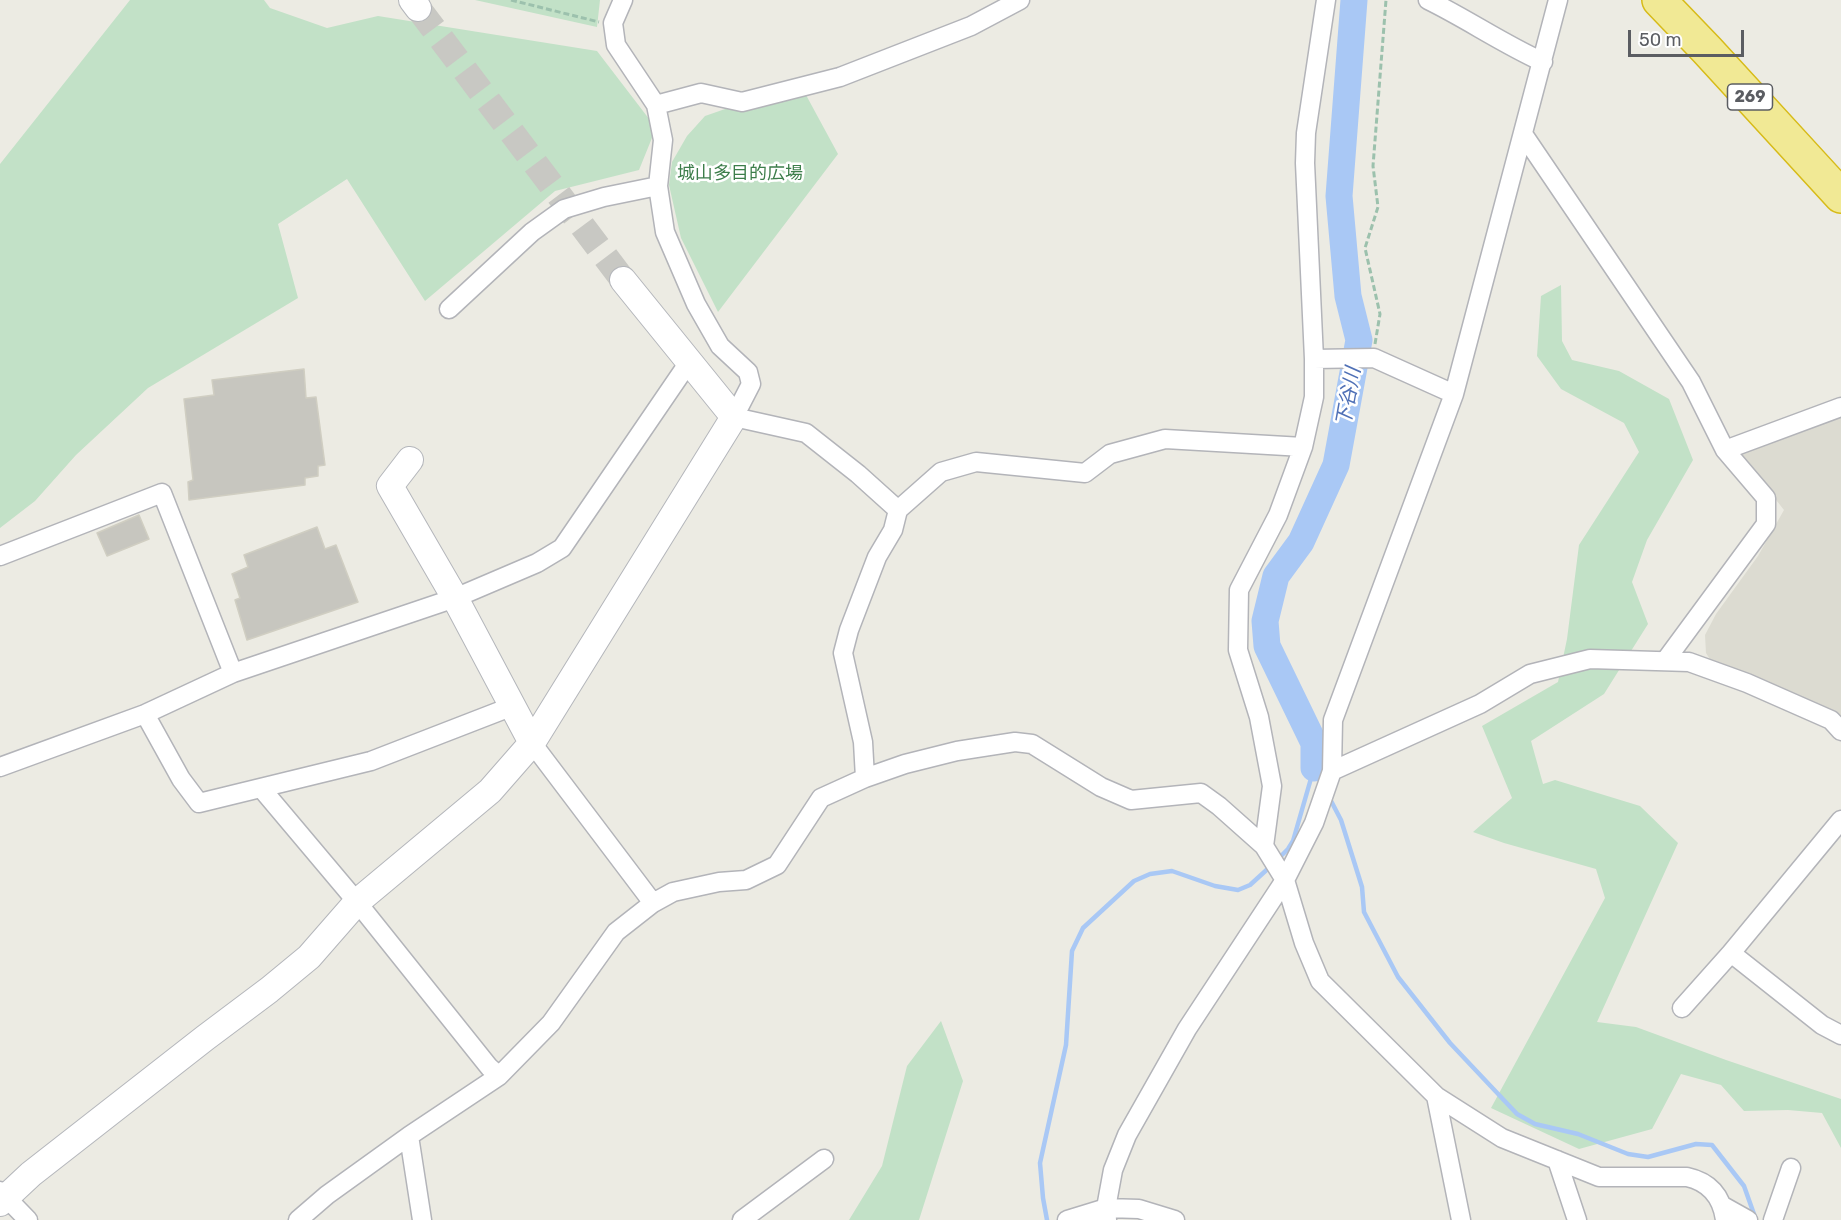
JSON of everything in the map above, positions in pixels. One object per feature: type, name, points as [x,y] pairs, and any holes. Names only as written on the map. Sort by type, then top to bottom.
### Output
[{"type":"highway","name":"269","points":[[1670,3],[1707,50],[1841,196]]},
{"type":"street","points":[[28,1220],[2,1197],[301,963],[357,902],[490,791],[532,743],[734,417],[751,384],[748,372],[720,346],[696,304],[665,232],[658,186],[663,140],[656,105],[616,45],[613,23],[623,0]]},
{"type":"street","points":[[656,105],[701,93],[741,102],[840,77],[971,26],[1020,0]]},
{"type":"street","points":[[1264,846],[1272,786],[1259,717],[1238,650],[1239,590],[1278,515],[1303,447],[1314,397],[1305,164],[1306,133],[1326,0]]},
{"type":"street","points":[[1428,0],[1543,62]]},
{"type":"street","points":[[1107,1214],[1113,1170],[1127,1136],[1186,1029],[1285,880],[1314,823],[1332,771],[1333,720],[1454,394],[1558,0]]},
{"type":"street","points":[[1523,134],[1691,382],[1725,450],[1766,498],[1766,525],[1665,661]]},
{"type":"street","points":[[449,309],[532,232],[564,209],[604,197],[658,186]]},
{"type":"street","points":[[623,280],[734,417],[806,433],[858,474],[898,510]]},
{"type":"street","points":[[1314,359],[1374,358],[1454,394]]},
{"type":"street","points":[[0,767],[145,714],[233,673],[455,598],[537,563],[562,549],[689,362]]},
{"type":"street","points":[[1725,450],[1841,407]]},
{"type":"street","points":[[865,778],[863,742],[843,653],[877,557],[893,530],[898,510],[940,472],[976,462],[1084,473],[1110,454],[1165,439],[1303,447]]},
{"type":"street","points":[[410,460],[390,486],[455,598],[532,743],[653,903]]},
{"type":"street","points":[[0,556],[162,493],[233,673]]},
{"type":"street","points":[[1332,771],[1480,704],[1530,674],[1590,659],[1689,662],[1747,683],[1831,720],[1841,731]]},
{"type":"street","points":[[145,714],[181,779],[199,803],[371,760],[513,706]]},
{"type":"street","points":[[298,1220],[327,1195],[409,1136],[499,1076],[552,1023],[616,932],[653,903],[673,892],[719,882],[746,880],[777,865],[821,798],[865,778],[905,764],[957,751],[1015,742],[1032,744],[1101,787],[1131,800],[1201,793],[1219,806],[1264,846],[1285,880],[1304,943],[1320,981],[1436,1096],[1502,1138],[1599,1177],[1687,1177],[1699,1180],[1715,1191],[1724,1213],[1748,1220]]},
{"type":"street","points":[[261,788],[357,902],[489,1067],[499,1076]]},
{"type":"street","points":[[1682,1008],[1731,953],[1841,820]]},
{"type":"street","points":[[1731,953],[1822,1025],[1841,1035]]},
{"type":"street","points":[[1436,1096],[1461,1220]]},
{"type":"street","points":[[409,1136],[422,1220]]},
{"type":"street","points":[[742,1220],[824,1159]]},
{"type":"street","points":[[1557,1160],[1577,1220]]},
{"type":"street","points":[[1773,1220],[1791,1168]]},
{"type":"street","points":[[1067,1220],[1138,1209],[1175,1220]]},
{"type":"path","points":[[511,0],[604,22]]},
{"type":"path","points":[[1374,358],[1380,314],[1365,248],[1378,207],[1373,166],[1386,0]]},
{"type":"shaded area","points":[[1841,416],[1841,722],[1813,702],[1711,661],[1706,653],[1705,635],[1716,614],[1758,556],[1784,510],[1739,453]]},
{"type":"green space","points":[[130,0],[264,0],[270,8],[327,28],[378,16],[597,51],[656,128],[639,170],[555,191],[425,301],[347,179],[278,224],[298,298],[148,388],[76,455],[35,501],[0,528],[0,164]]},
{"type":"green space","points":[[475,0],[600,0],[597,27]]},
{"type":"green space","name":"城山多目的広場","points":[[806,95],[838,154],[718,312],[681,238],[669,185],[672,162],[687,136],[705,116],[728,108]]},
{"type":"green space","points":[[1561,285],[1562,341],[1572,360],[1619,371],[1669,399],[1693,460],[1647,540],[1632,582],[1648,624],[1604,694],[1531,741],[1543,784],[1555,780],[1640,806],[1678,843],[1597,1022],[1636,1027],[1841,1099],[1841,1148],[1822,1113],[1788,1110],[1744,1111],[1721,1085],[1681,1074],[1652,1129],[1579,1149],[1491,1108],[1605,898],[1596,869],[1473,832],[1512,798],[1482,726],[1558,682],[1567,639],[1579,545],[1639,452],[1624,423],[1561,389],[1537,356],[1541,296]]},
{"type":"green space","points":[[941,1021],[963,1081],[919,1220],[849,1220],[882,1166],[907,1066]]},
{"type":"building","points":[[304,369],[306,398],[316,397],[325,465],[318,466],[318,476],[305,478],[305,485],[189,500],[188,482],[193,480],[184,399],[214,395],[212,380]]},
{"type":"building","points":[[139,515],[149,539],[107,556],[97,533]]},
{"type":"building","points":[[317,527],[325,549],[336,545],[358,602],[247,640],[235,600],[240,598],[232,574],[248,567],[244,555]]},
{"type":"waterway","name":"下谷川","points":[[1314,768],[1314,743],[1267,646],[1265,621],[1276,576],[1301,542],[1336,465],[1359,340],[1348,296],[1339,196],[1354,0]]},
{"type":"waterway","points":[[1314,768],[1322,784]]},
{"type":"waterway","points":[[1278,859],[1293,841],[1314,768]]},
{"type":"waterway","points":[[1329,797],[1341,820],[1362,887],[1364,912],[1398,977],[1450,1043],[1517,1114],[1535,1124],[1578,1134],[1628,1154],[1648,1157],[1696,1144],[1712,1145],[1744,1186],[1755,1217]]},
{"type":"waterway","points":[[1047,1220],[1040,1163],[1066,1045],[1072,951],[1083,928],[1134,881],[1150,874],[1172,871],[1215,886],[1238,890],[1250,885],[1272,865]]},
{"type":"tunnel","points":[[418,8],[623,280]]}]
